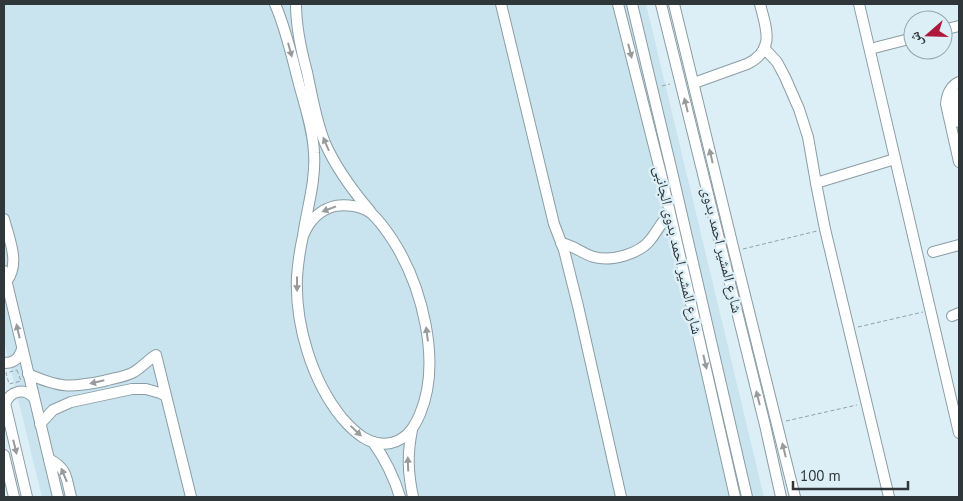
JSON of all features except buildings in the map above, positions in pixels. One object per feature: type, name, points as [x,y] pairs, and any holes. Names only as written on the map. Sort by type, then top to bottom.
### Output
[{"type":"street","points":[[275,4],[284,26],[309,123],[314,154],[313,176],[297,275],[298,302],[309,356],[324,391],[337,411],[352,428],[361,436],[373,442],[397,441],[412,430],[424,402],[428,381],[428,347],[425,320],[417,291],[405,262],[390,235],[356,193],[330,154],[322,134],[300,42],[296,4]]},
{"type":"street","points":[[501,4],[554,224],[580,315],[621,497]]},
{"type":"street","name":"شارع المشير احمد بدوى الجانبى","points":[[618,4],[661,174],[735,497]]},
{"type":"street","name":"شارع المشير احمد بدوى","points":[[632,4],[747,497]]},
{"type":"street","points":[[694,83],[754,60],[760,55],[767,41],[767,33],[760,4]]},
{"type":"street","points":[[859,4],[948,385],[955,395],[959,433]]},
{"type":"street","points":[[662,7],[675,6],[795,497]]},
{"type":"street","name":"شارع المشير احمد بدوى","points":[[662,7],[765,425],[780,497]]},
{"type":"street","points":[[870,49],[903,41]]},
{"type":"street","points":[[764,48],[777,62],[785,77],[799,109],[808,137],[825,229],[888,497]]},
{"type":"street","points":[[959,82],[955,84],[947,98],[959,122]]},
{"type":"street","points":[[959,94],[951,108],[959,162]]},
{"type":"street","points":[[816,183],[895,159]]},
{"type":"street","points":[[661,174],[672,172]]},
{"type":"street","points":[[302,236],[314,218],[332,207],[360,207],[372,214]]},
{"type":"street","points":[[561,244],[568,245],[593,257],[616,257],[632,253],[643,248],[651,240],[659,226],[670,214]]},
{"type":"street","points":[[4,219],[14,264],[12,274],[6,282]]},
{"type":"street","points":[[933,252],[959,245]]},
{"type":"street","points":[[4,271],[58,497]]},
{"type":"street","points":[[4,363],[9,363],[18,358],[22,349]]},
{"type":"street","points":[[28,374],[48,383],[80,386],[122,377],[138,369],[156,355],[191,497]]},
{"type":"street","points":[[122,377],[125,390]]},
{"type":"street","points":[[948,385],[959,383]]},
{"type":"street","points":[[40,424],[53,410],[65,404],[125,390],[146,389],[166,396]]},
{"type":"street","points":[[28,497],[4,402],[9,396],[17,392],[27,392],[34,398]]},
{"type":"street","points":[[412,430],[408,463],[413,497]]},
{"type":"street","points":[[373,442],[390,471],[400,497]]},
{"type":"street","points":[[4,455],[14,497]]},
{"type":"street","points":[[49,459],[59,464],[65,471],[71,497]]},
{"type":"path","points":[[652,89],[672,83]]},
{"type":"path","points":[[734,251],[825,229]]},
{"type":"path","points":[[848,329],[931,310]]},
{"type":"path","points":[[18,370],[21,381],[9,384],[7,377],[6,373],[18,370]]},
{"type":"path","points":[[777,423],[865,403]]},
{"type":"shaded area","points":[[4,4],[646,4],[764,497],[42,497],[4,342]]}]
